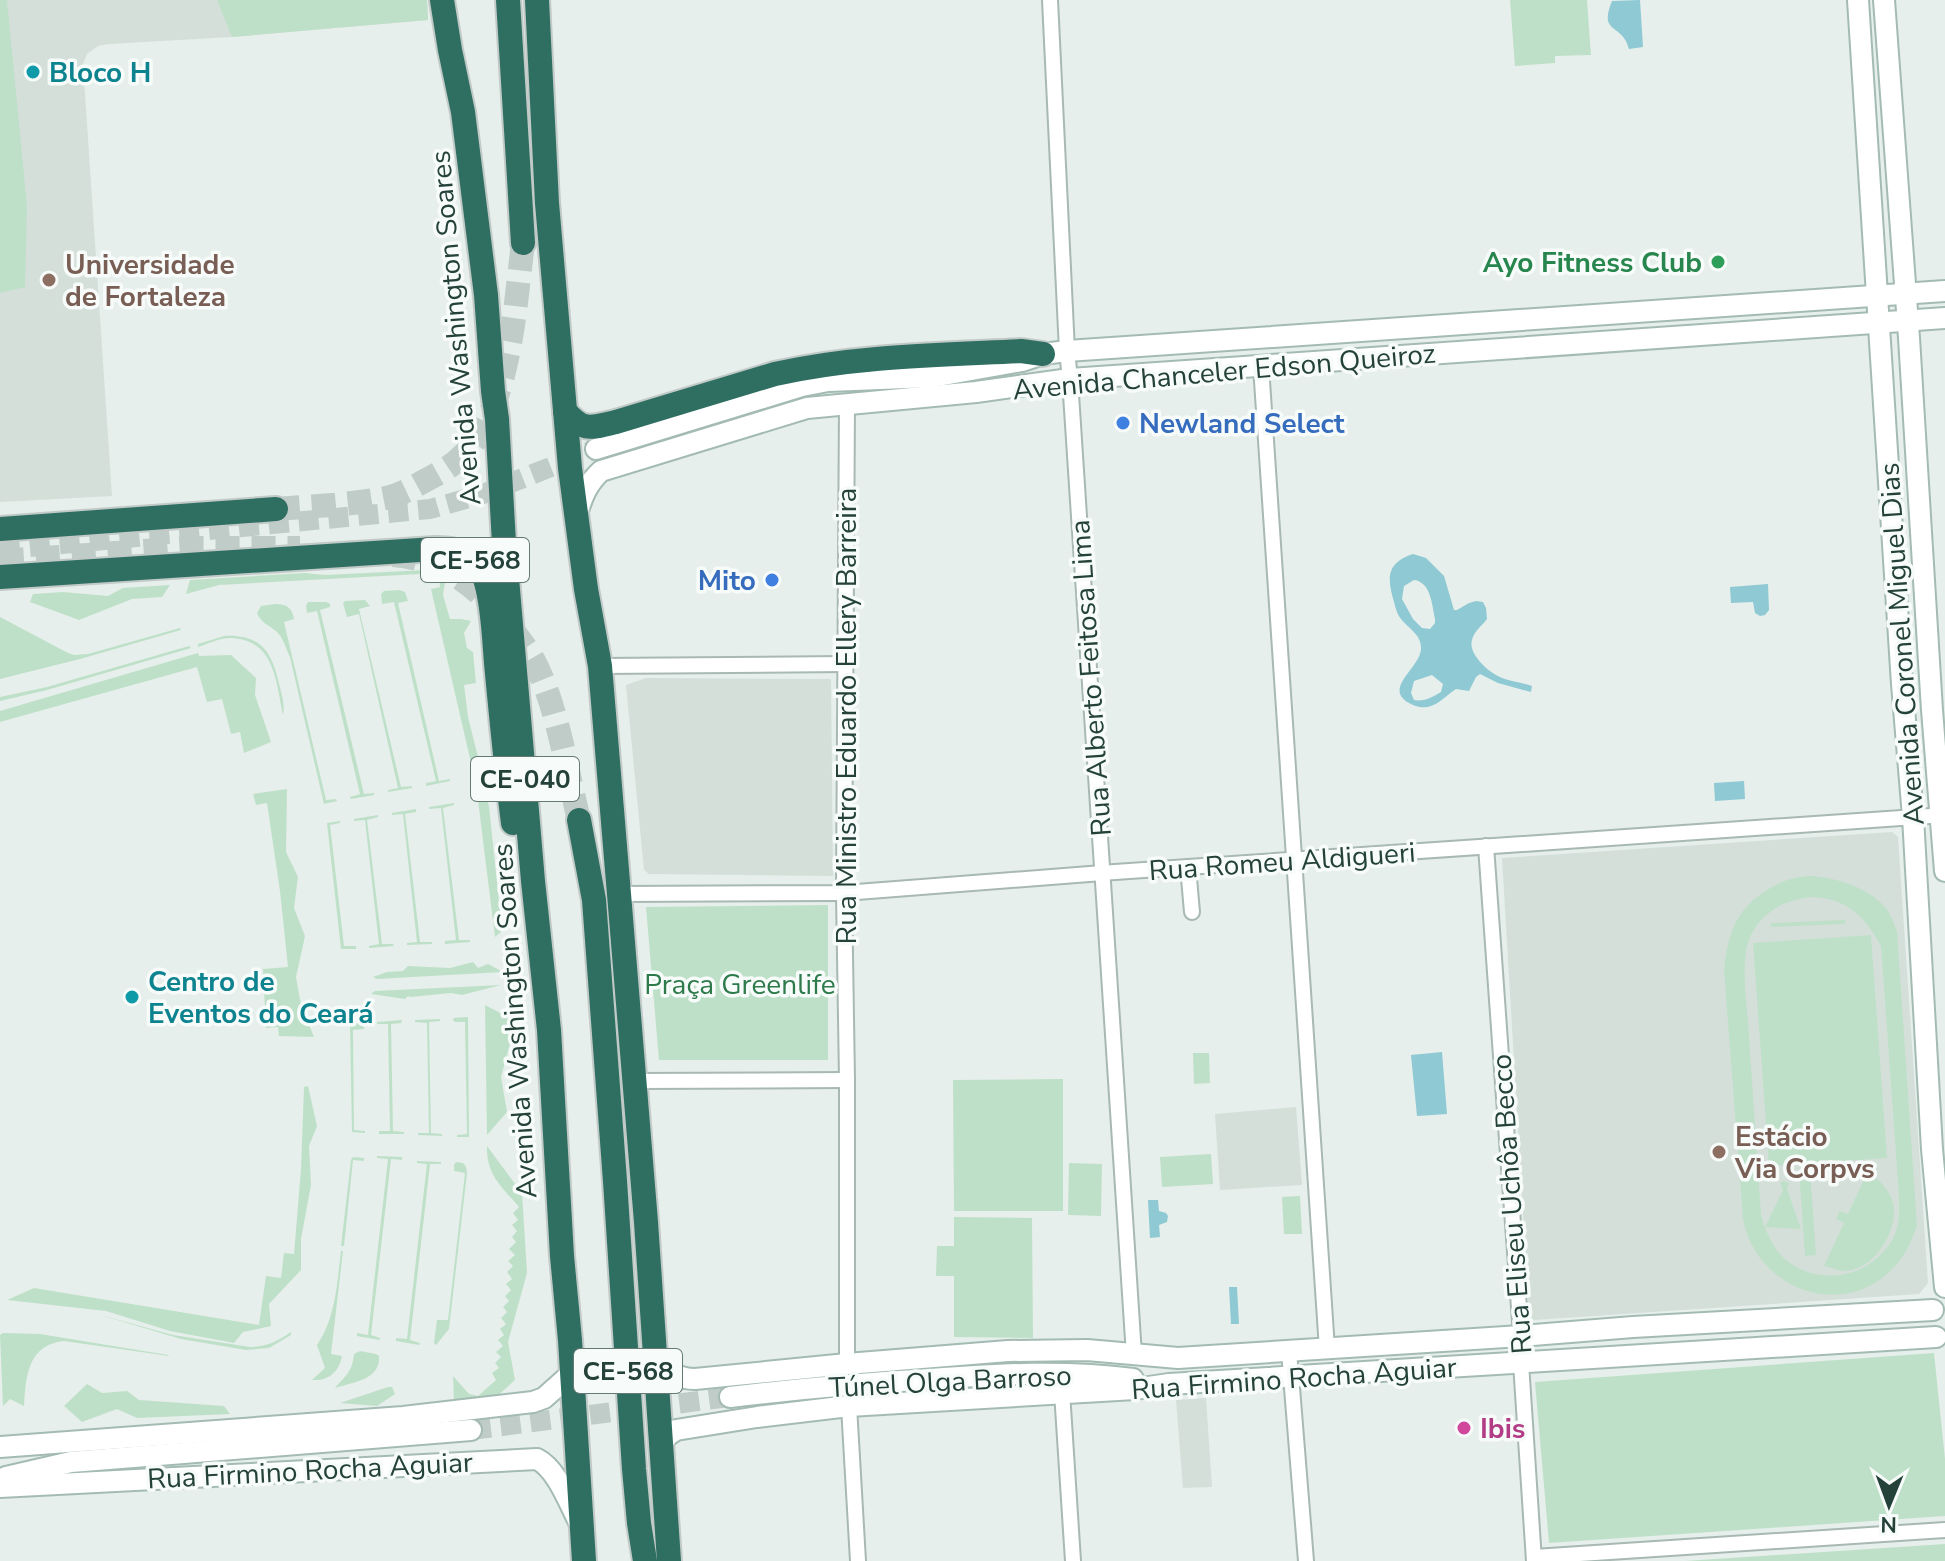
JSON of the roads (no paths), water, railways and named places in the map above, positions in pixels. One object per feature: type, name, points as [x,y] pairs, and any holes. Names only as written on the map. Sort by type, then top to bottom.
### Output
[{"type":"highway","name":"Avenida Washington Soares","points":[[442,0],[463,112],[486,295],[504,543],[549,1030],[584,1561]]},
{"type":"highway","points":[[508,0],[523,243]]},
{"type":"highway","name":"CE-040","points":[[537,0],[547,203],[570,468],[600,666],[635,1081],[669,1561]]},
{"type":"highway","points":[[565,411],[576,424],[593,428],[801,368],[883,358],[1055,352]]},
{"type":"highway","points":[[0,529],[276,509]]},
{"type":"highway","name":"CE-568","points":[[0,577],[435,549],[452,549],[475,560],[486,583],[492,624],[532,974],[549,1030]]},
{"type":"highway","name":"CE-568","points":[[579,820],[594,900],[634,1469],[645,1561]]},
{"type":"main road","name":"Avenida Coronel Miguel Dias","points":[[1858,0],[1932,1149],[1945,1287]]},
{"type":"main road","name":"Avenida Coronel Miguel Dias","points":[[1884,0],[1945,871]]},
{"type":"main road","points":[[1861,51],[1888,49]]},
{"type":"main road","name":"Avenida Chanceler Edson Queiroz","points":[[596,449],[802,386],[828,381],[932,377],[1055,352],[1945,291]]},
{"type":"main road","points":[[1730,305],[1732,333]]},
{"type":"main road","points":[[1484,350],[1554,317]]},
{"type":"main road","name":"Avenida Chanceler Edson Queiroz","points":[[577,514],[583,495],[601,471],[807,408],[976,392],[1070,379],[1945,318]]},
{"type":"main road","points":[[1898,610],[1926,609]]},
{"type":"main road","points":[[1939,1303],[1931,1323],[1940,1342]]},
{"type":"main road","name":"Rua Firmino Rocha Aguiar","points":[[656,1362],[674,1375],[695,1379],[1008,1351],[1087,1350],[1178,1358],[1521,1336],[1939,1303]]},
{"type":"main road","name":"Rua Firmino Rocha Aguiar","points":[[661,1446],[667,1436],[676,1430],[849,1406],[1521,1363],[1940,1342]]},
{"type":"main road","name":"Rua Firmino Rocha Aguiar","points":[[0,1447],[403,1417],[533,1402],[544,1398],[572,1373]]},
{"type":"main road","name":"Túnel Olga Barroso","points":[[730,1397],[824,1386],[1028,1373],[1106,1376],[1169,1384]]},
{"type":"main road","points":[[0,1479],[71,1462],[471,1430]]},
{"type":"main road","name":"Rua Firmino Rocha Aguiar","points":[[0,1487],[537,1459],[547,1464],[553,1473],[582,1527]]},
{"type":"street","name":"Rua Alberto Feitosa Lima","points":[[1050,0],[1055,352],[1070,379],[1134,1355]]},
{"type":"street","points":[[1261,366],[1327,1349]]},
{"type":"street","name":"Rua Ministro Eduardo Ellery Barreira","points":[[847,403],[844,893],[847,1364]]},
{"type":"street","points":[[600,666],[846,664]]},
{"type":"street","name":"Rua Romeu Aldigueri","points":[[619,894],[844,893],[1943,815]]},
{"type":"street","name":"Rua Eliseu Uchôa Becco","points":[[1486,846],[1534,1559]]},
{"type":"street","points":[[1188,867],[1192,912]]},
{"type":"street","points":[[635,1081],[847,1080]]},
{"type":"street","points":[[1289,1351],[1306,1561]]},
{"type":"street","points":[[1062,1392],[1073,1561]]},
{"type":"street","points":[[849,1406],[858,1561]]},
{"type":"street","points":[[1534,1559],[1945,1530]]},
{"type":"water","points":[[1640,0],[1643,47],[1629,49],[1622,35],[1610,24],[1608,12],[1612,1]]},
{"type":"water","points":[[1413,554],[1426,558],[1444,576],[1454,610],[1476,601],[1483,602],[1487,619],[1473,637],[1471,645],[1475,655],[1496,675],[1532,686],[1531,692],[1498,683],[1480,674],[1469,691],[1456,689],[1431,706],[1420,707],[1404,699],[1400,686],[1419,657],[1421,644],[1398,615],[1390,586],[1393,567]],"holes":[[[1414,580],[1424,585],[1430,595],[1435,619],[1430,629],[1422,628],[1413,619],[1402,599],[1404,586]],[[1432,675],[1443,684],[1441,692],[1425,700],[1414,700],[1411,693],[1414,681]]]},
{"type":"water","points":[[1768,584],[1769,610],[1765,615],[1755,613],[1753,602],[1731,603],[1730,587]]},
{"type":"water","points":[[1744,781],[1745,799],[1715,801],[1714,783]]},
{"type":"water","points":[[1442,1052],[1447,1114],[1417,1116],[1411,1055]]},
{"type":"water","points":[[1148,1200],[1158,1200],[1159,1211],[1168,1216],[1167,1222],[1159,1225],[1160,1237],[1150,1238]]},
{"type":"water","points":[[1229,1287],[1237,1287],[1239,1324],[1231,1324]]},
{"type":"tunnel","points":[[276,509],[392,497],[409,490],[461,457],[477,438],[500,386],[513,326],[523,243]]},
{"type":"tunnel","points":[[0,550],[430,509],[483,494],[596,449]]},
{"type":"tunnel","points":[[0,561],[188,548],[300,548]]},
{"type":"tunnel","points":[[393,555],[430,563],[461,579],[489,602],[527,649],[549,698],[579,820]]},
{"type":"tunnel","points":[[471,1430],[730,1397]]},
{"type":"place","name":"Bloco H","points":[[33,72]]},
{"type":"place","name":"Ayo Fitness Club","points":[[1718,262]]},
{"type":"place","name":"Universidade de Fortaleza","points":[[49,280]]},
{"type":"place","name":"Newland Select","points":[[1123,423]]},
{"type":"place","name":"Mito","points":[[772,580]]},
{"type":"place","name":"Centro de Eventos do Ceará","points":[[132,997]]},
{"type":"place","name":"Estácio Via Corpvs","points":[[1719,1152]]},
{"type":"place","name":"Ibis","points":[[1464,1428]]},
{"type":"park label","name":"Praça Greenlife","points":[[740,984]]}]
